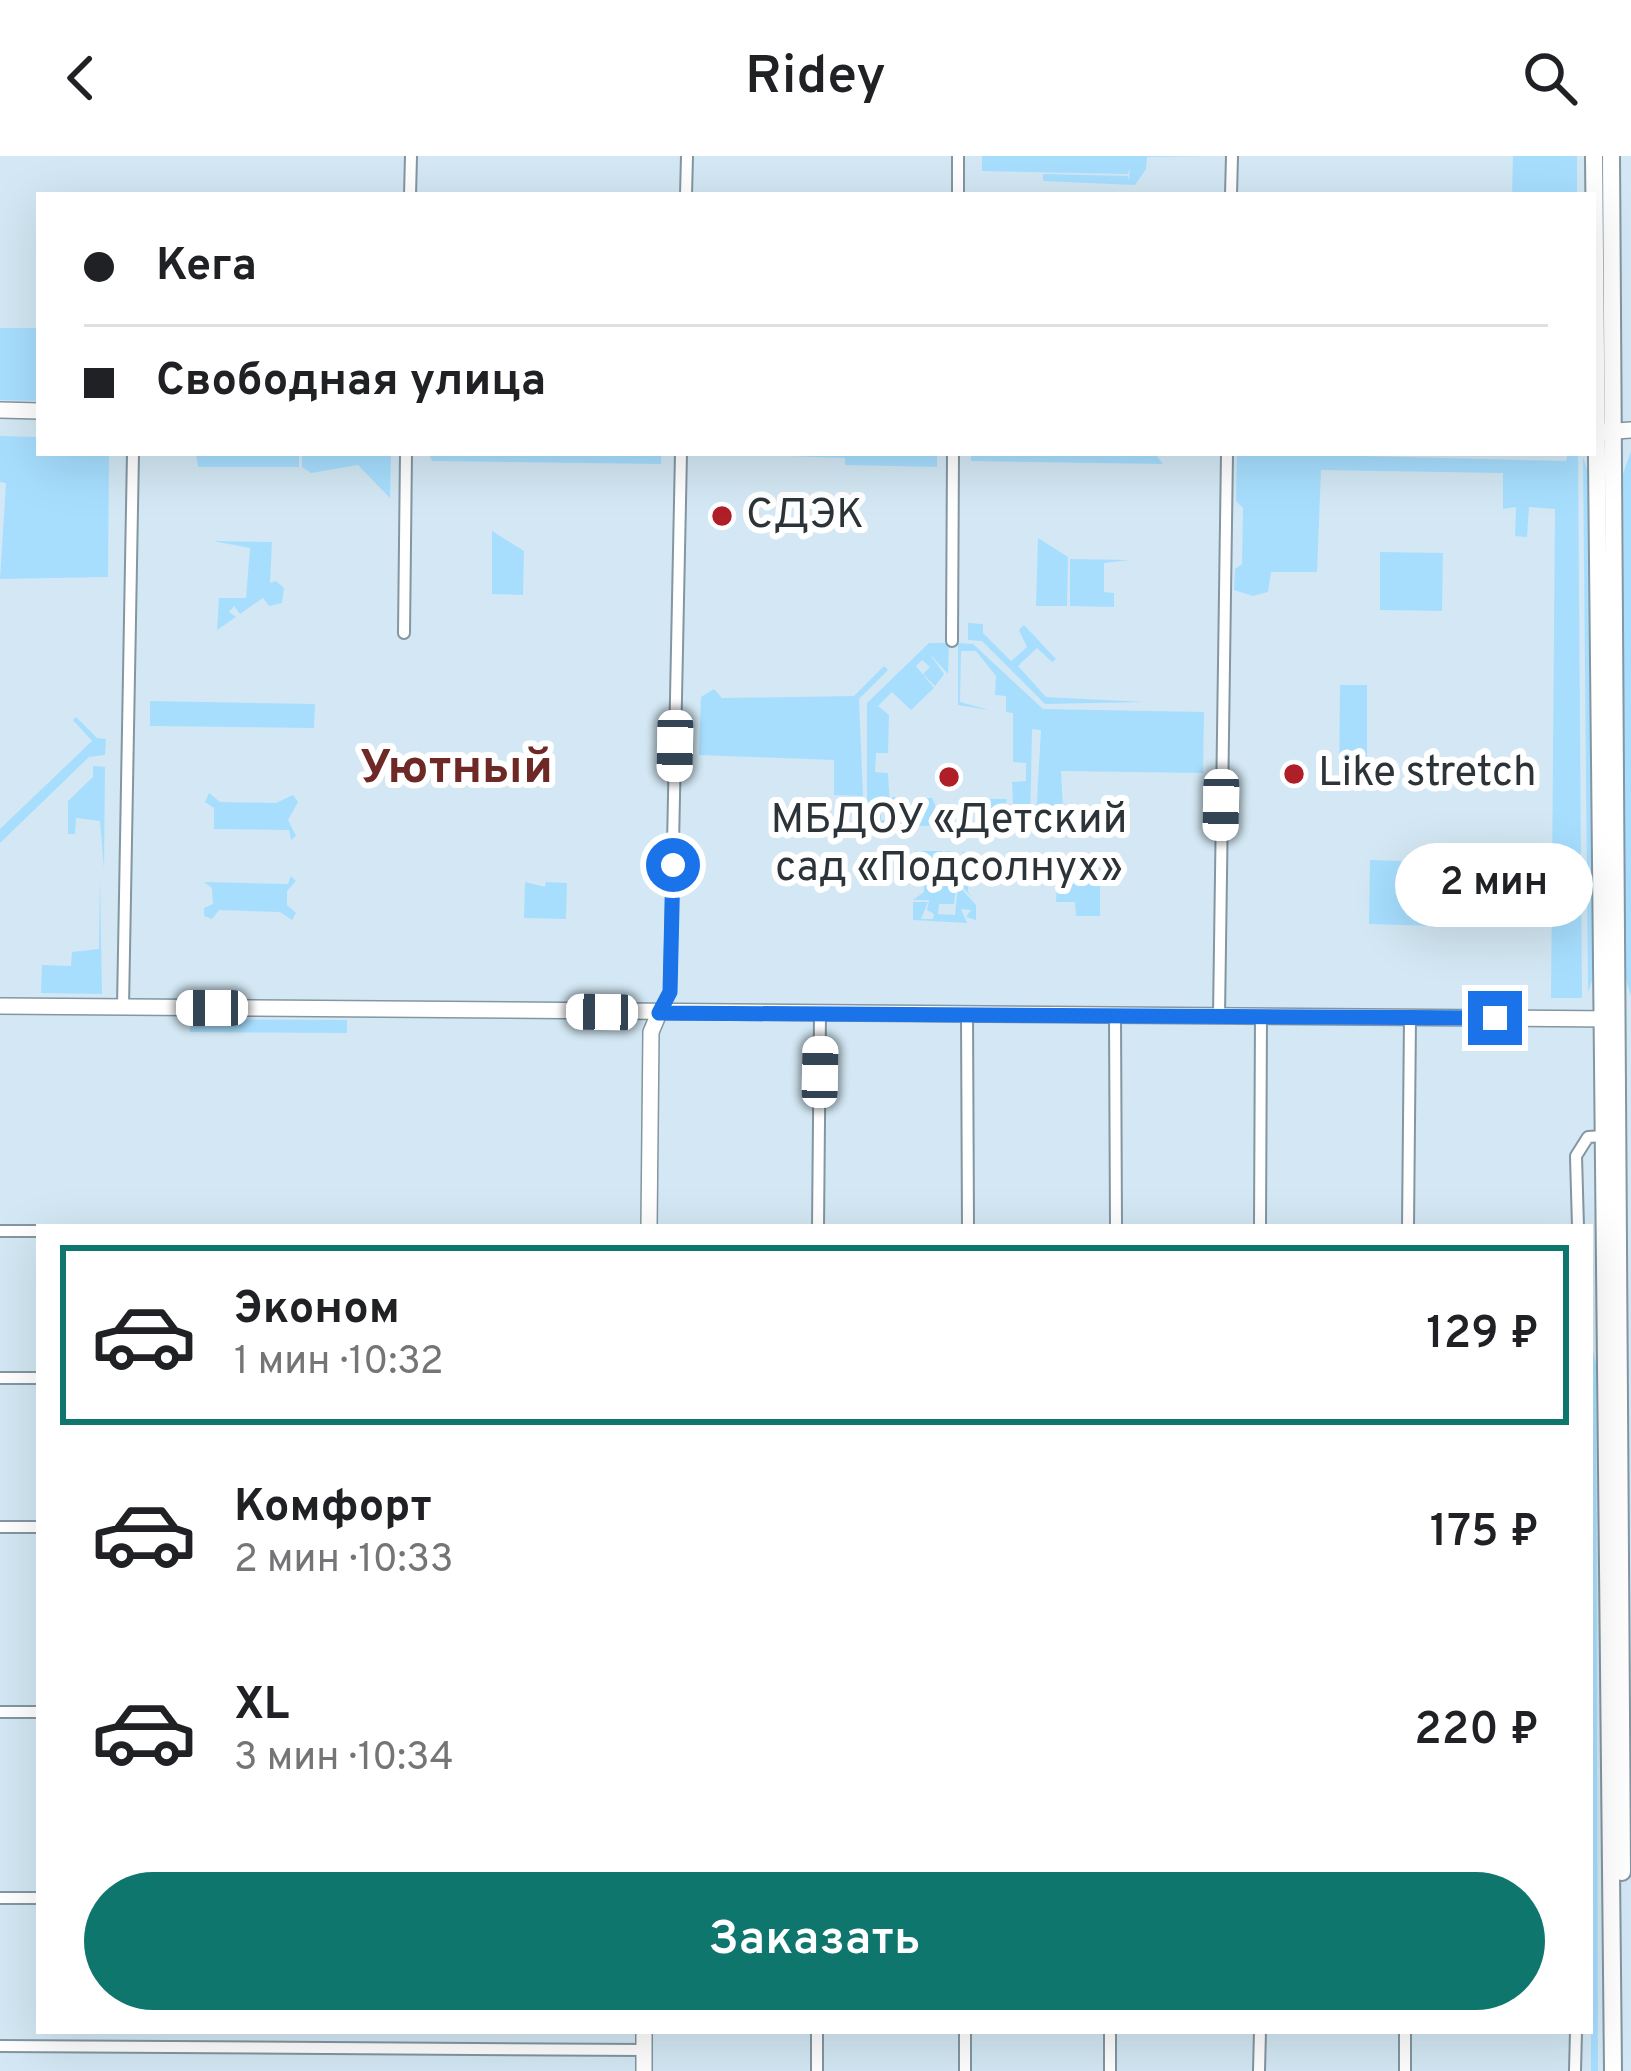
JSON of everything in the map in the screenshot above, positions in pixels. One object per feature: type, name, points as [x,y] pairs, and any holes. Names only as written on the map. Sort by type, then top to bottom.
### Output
[{"type":"main road","points":[[1594,156],[1595,192]]},
{"type":"main road","points":[[1600,432],[1611,156]]},
{"type":"main road","points":[[1596,248],[1616,1019],[1621,1743],[1617,2071]]},
{"type":"main road","points":[[0,410],[36,411]]},
{"type":"main road","points":[[1600,432],[1631,430]]},
{"type":"main road","points":[[0,1006],[1616,1019]]},
{"type":"main road","points":[[649,1224],[651,1032],[659,1013]]},
{"type":"main road","points":[[1616,1019],[1604,1136],[1621,1743]]},
{"type":"main road","points":[[644,2034],[644,2071]]},
{"type":"street","points":[[410,192],[411,156]]},
{"type":"street","points":[[686,192],[687,156]]},
{"type":"street","points":[[958,156],[958,192]]},
{"type":"street","points":[[1231,192],[1232,156]]},
{"type":"street","points":[[123,1007],[133,456]]},
{"type":"street","points":[[404,633],[406,456]]},
{"type":"street","points":[[659,1013],[670,992],[680,456]]},
{"type":"street","points":[[952,456],[952,641]]},
{"type":"street","points":[[1219,1016],[1227,456]]},
{"type":"street","points":[[818,1224],[820,1014]]},
{"type":"street","points":[[967,1014],[968,1224]]},
{"type":"street","points":[[1115,1016],[1116,1224]]},
{"type":"street","points":[[1260,1224],[1261,1016]]},
{"type":"street","points":[[1408,1224],[1409,1017]]},
{"type":"street","points":[[1578,1224],[1576,1156],[1588,1137],[1604,1136]]},
{"type":"street","points":[[0,1231],[36,1231]]},
{"type":"street","points":[[0,1378],[36,1378]]},
{"type":"street","points":[[0,1527],[36,1527]]},
{"type":"street","points":[[0,1712],[36,1712]]},
{"type":"street","points":[[0,1898],[36,1898]]},
{"type":"street","points":[[817,2034],[817,2071]]},
{"type":"street","points":[[965,2034],[965,2071]]},
{"type":"street","points":[[1110,2034],[1110,2071]]},
{"type":"street","points":[[1259,2071],[1260,2034]]},
{"type":"street","points":[[1405,2071],[1406,2034]]},
{"type":"street","points":[[1576,2034],[1576,2071]]},
{"type":"street","points":[[0,2046],[644,2050]]},
{"type":"shaded area","points":[[982,156],[1207,156],[1147,157],[1146,169],[1135,185],[1043,181],[1043,174],[1128,176],[1129,181],[1130,168],[1128,174],[982,171]]},
{"type":"shaded area","points":[[1513,156],[1577,156],[1577,192],[1512,192]]},
{"type":"shaded area","points":[[0,328],[36,328],[36,401],[0,400]]},
{"type":"shaded area","points":[[0,436],[36,437],[36,456],[109,456],[108,577],[0,579],[6,483],[0,482]]},
{"type":"shaded area","points":[[1631,451],[1631,996],[1625,976],[1623,474]]},
{"type":"shaded area","points":[[196,456],[299,456],[299,467],[198,467]]},
{"type":"shaded area","points":[[302,456],[391,456],[390,498],[358,465],[311,473],[302,467]]},
{"type":"shaded area","points":[[430,456],[661,456],[661,464],[432,461]]},
{"type":"shaded area","points":[[789,456],[937,456],[937,467],[845,465],[845,458]]},
{"type":"shaded area","points":[[971,456],[1157,456],[1163,464],[971,461]]},
{"type":"shaded area","points":[[1237,456],[1566,461],[1567,456],[1578,456],[1582,998],[1551,998],[1552,886],[1543,886],[1543,879],[1552,878],[1555,509],[1529,507],[1527,537],[1515,536],[1516,507],[1503,509],[1503,473],[1321,470],[1317,572],[1271,572],[1268,592],[1253,596],[1234,590],[1235,569],[1242,564],[1243,508],[1236,501]]},
{"type":"shaded area","points":[[1583,457],[1589,475],[1593,978],[1588,992]]},
{"type":"shaded area","points":[[492,531],[524,551],[523,595],[492,594]]},
{"type":"shaded area","points":[[1038,538],[1068,557],[1067,606],[1036,606]]},
{"type":"shaded area","points":[[213,541],[272,542],[270,583],[276,581],[284,588],[282,603],[269,606],[263,598],[240,614],[234,606],[229,612],[236,617],[217,630],[219,598],[246,598],[250,548]]},
{"type":"shaded area","points":[[1380,552],[1443,553],[1442,611],[1380,610]]},
{"type":"shaded area","points":[[1070,559],[1130,560],[1104,563],[1104,592],[1114,593],[1114,607],[1070,606]]},
{"type":"shaded area","points":[[968,623],[983,624],[983,633],[1011,661],[1027,647],[1019,630],[1024,625],[1056,659],[1052,662],[1037,648],[1018,666],[1046,697],[1144,702],[1045,704],[982,641],[968,640]]},
{"type":"shaded area","points":[[929,643],[949,643],[948,674],[929,653],[944,674],[935,686],[923,674],[930,667],[922,660],[916,666],[934,688],[911,710],[892,692],[878,706],[889,715],[888,753],[876,753],[875,772],[888,773],[890,809],[881,809],[881,820],[893,820],[892,797],[898,797],[899,806],[916,807],[916,815],[899,814],[899,820],[917,821],[918,798],[932,798],[936,808],[931,821],[936,826],[867,825],[867,703]]},
{"type":"shaded area","points":[[958,643],[973,644],[1043,709],[1204,712],[1203,773],[1061,771],[1063,809],[1039,809],[1035,835],[1041,730],[1032,729],[1030,828],[946,826],[952,818],[955,825],[977,825],[981,799],[1007,799],[1002,822],[1014,822],[1012,782],[1026,781],[1026,763],[1013,762],[1013,713],[1006,712],[1006,696],[995,695],[996,676],[976,651],[961,651],[960,702],[989,710],[958,705]]},
{"type":"shaded area","points":[[884,666],[888,670],[859,699],[863,796],[834,795],[834,760],[699,755],[701,697],[714,689],[722,698],[854,696]]},
{"type":"shaded area","points":[[1340,685],[1367,685],[1367,785],[1339,785]]},
{"type":"shaded area","points":[[150,701],[315,704],[314,728],[150,726]]},
{"type":"shaded area","points":[[76,717],[97,738],[106,739],[105,755],[89,757],[0,843],[0,829],[92,741],[73,720]]},
{"type":"shaded area","points":[[93,766],[105,767],[104,869],[100,821],[76,818],[75,834],[68,834],[68,801],[93,777]]},
{"type":"shaded area","points":[[209,793],[220,802],[276,803],[293,795],[298,802],[288,820],[296,836],[291,840],[289,830],[214,829],[214,808],[205,802]]},
{"type":"shaded area","points":[[914,851],[943,851],[944,858],[945,851],[955,852],[958,865],[966,864],[962,852],[977,852],[968,857],[968,892],[976,902],[957,881],[954,904],[939,904],[938,914],[955,915],[958,885],[976,905],[976,920],[966,917],[971,910],[961,909],[967,923],[913,920],[913,902],[928,902],[921,919],[933,919],[934,914],[927,910],[929,900],[913,900],[924,892],[924,856]]},
{"type":"shaded area","points":[[1370,860],[1438,862],[1437,926],[1369,924]]},
{"type":"shaded area","points":[[1070,861],[1100,869],[1100,916],[1076,916],[1075,902],[1056,902],[1057,884],[1083,884],[1084,868],[1070,867]]},
{"type":"shaded area","points":[[291,876],[296,881],[287,891],[287,905],[296,913],[292,920],[280,912],[219,910],[212,919],[204,916],[204,908],[213,904],[212,888],[204,882],[288,884]]},
{"type":"shaded area","points":[[100,878],[102,994],[41,993],[42,965],[71,966],[72,952],[99,949]]},
{"type":"shaded area","points":[[525,882],[545,887],[546,882],[567,883],[566,919],[524,918]]},
{"type":"shaded area","points":[[190,1019],[347,1020],[347,1033],[190,1032]]},
{"type":"shaded area","points":[[1593,1351],[1598,2071],[1591,2071],[1593,2034]]},
{"type":"place","name":"СДЭК","points":[[722,516]]},
{"type":"place","name":"Like stretch","points":[[1294,774]]},
{"type":"place","name":"МБДОУ «Детский сад «Подсолнух»","points":[[949,777]]},
{"type":"district","name":"Уютный","points":[[456,770]]},
{"type":"route","points":[[673,865],[670,992],[659,1013],[1495,1018]]}]
